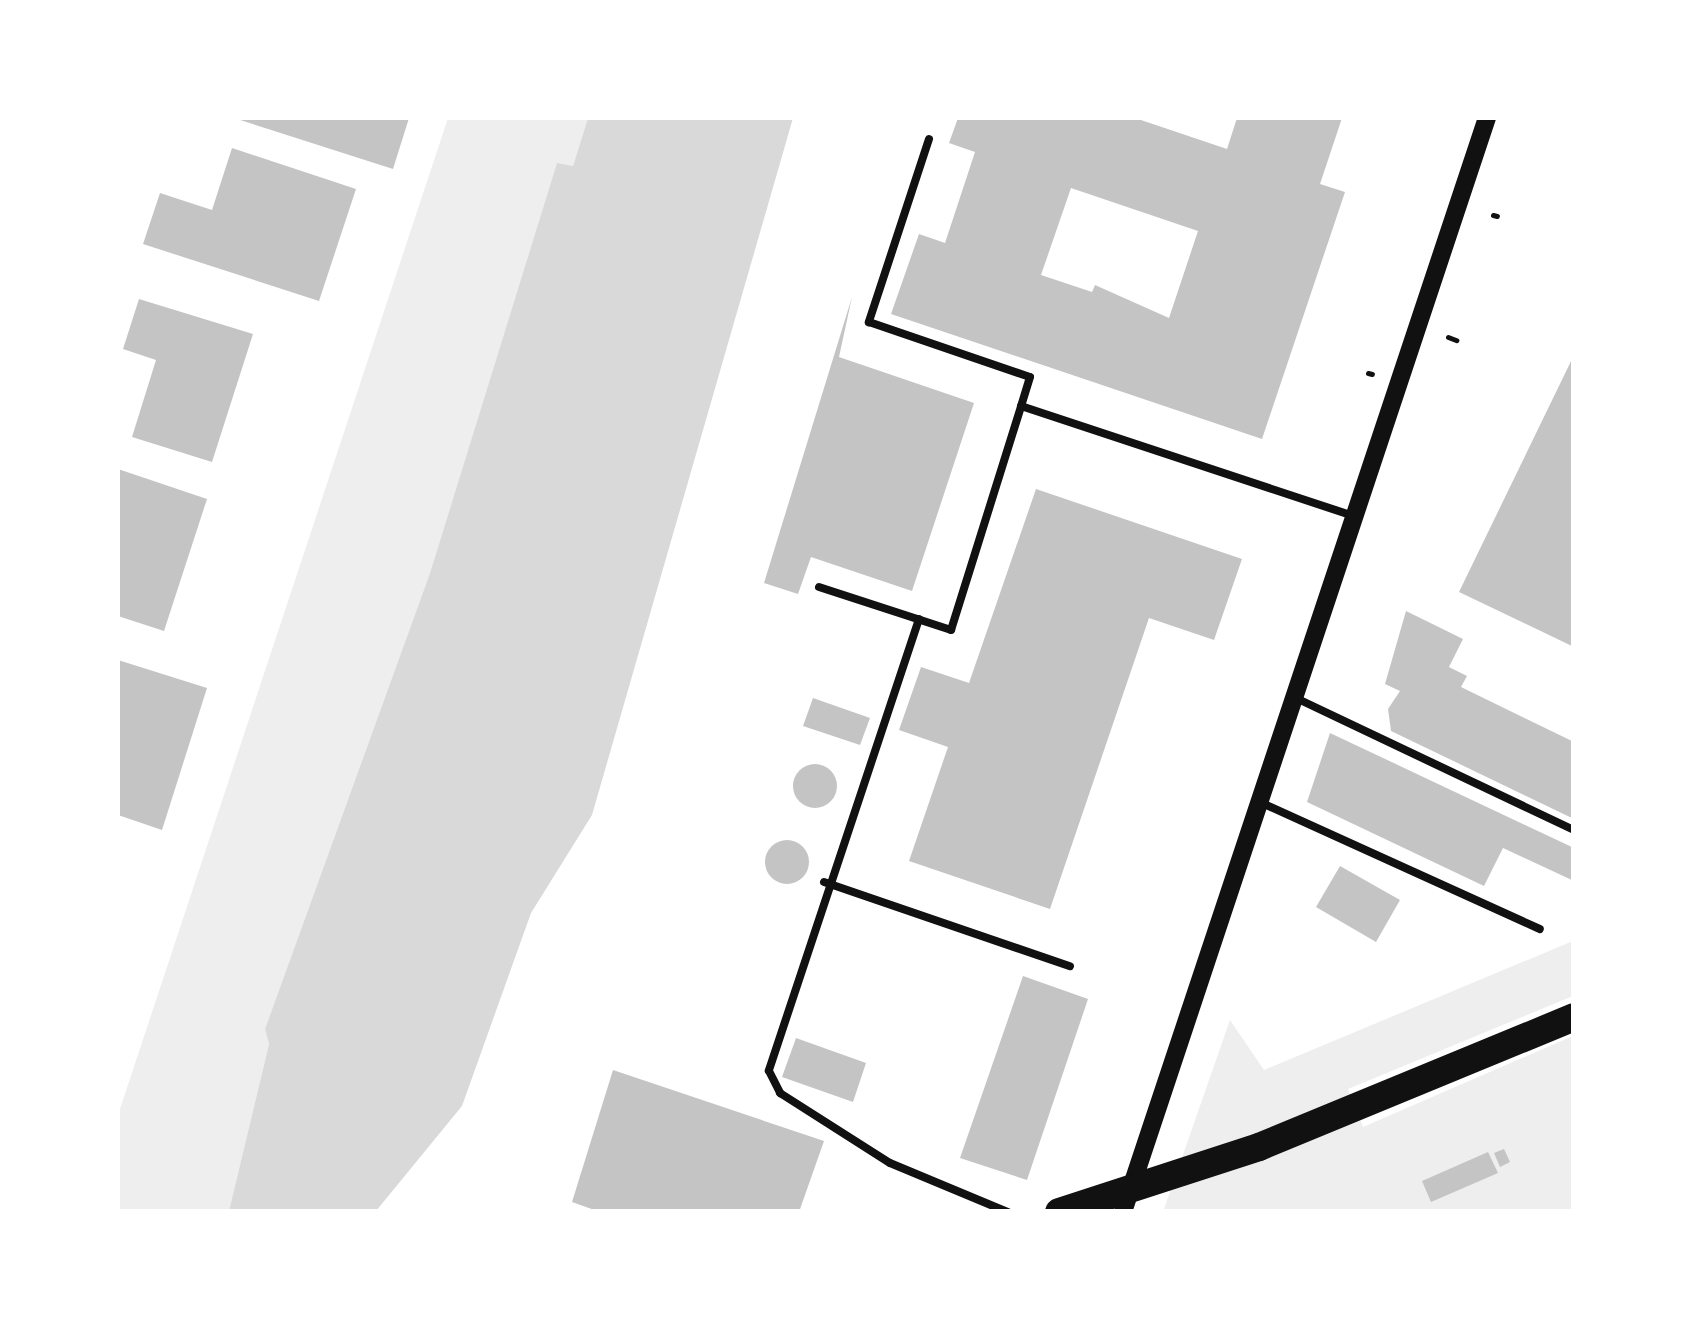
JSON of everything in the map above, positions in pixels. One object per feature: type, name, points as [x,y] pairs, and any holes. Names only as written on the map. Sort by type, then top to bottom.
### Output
[{"type":"highway","points":[[1058,1212],[1356,1109],[1574,1017]]},
{"type":"street","points":[[1123,1212],[1358,518],[1487,118]]},
{"type":"lane","points":[[819,587],[951,630],[1030,377],[869,322],[929,139]]},
{"type":"lane","points":[[1021,406],[1358,518]]},
{"type":"lane","points":[[919,619],[824,882],[771,1083],[890,1163],[1008,1212]]},
{"type":"lane","points":[[1298,698],[1574,830]]},
{"type":"lane","points":[[1262,804],[1540,930]]},
{"type":"lane","points":[[824,882],[1070,966]]},
{"type":"shaded area","points":[[448,118],[588,118],[573,166],[557,164],[430,573],[265,1029],[269,1044],[229,1211],[118,1212],[118,1115]]},
{"type":"shaded area","points":[[588,118],[793,118],[592,815],[531,913],[462,1106],[376,1211],[229,1211],[269,1044],[265,1029],[430,573],[557,163],[573,166]]},
{"type":"shaded area","points":[[1573,941],[1573,996],[1348,1089],[1363,1127],[1573,1036],[1573,1211],[1163,1212],[1230,1020],[1264,1070]]},
{"type":"building","points":[[234,118],[409,118],[393,169]]},
{"type":"building","points":[[958,118],[1135,118],[1227,149],[1237,118],[1342,118],[1320,184],[1345,192],[1262,439],[891,314],[919,234],[945,243],[975,152],[949,143]],"holes":[[[1071,188],[1198,231],[1169,318],[1095,285],[1092,292],[1041,275]]]},
{"type":"building","points":[[232,148],[356,189],[319,301],[143,244],[160,193],[212,210]]},
{"type":"building","points":[[852,297],[839,357],[974,403],[912,591],[811,557],[798,594],[764,583]]},
{"type":"building","points":[[139,299],[253,334],[212,462],[132,437],[156,360],[123,349]]},
{"type":"building","points":[[1574,355],[1574,647],[1459,592]]},
{"type":"building","points":[[118,469],[207,499],[164,631],[118,616]]},
{"type":"building","points":[[1036,489],[1242,559],[1214,640],[1149,618],[1050,909],[909,861],[948,747],[899,730],[921,667],[969,683]]},
{"type":"building","points":[[1406,611],[1463,639],[1449,667],[1467,676],[1461,687],[1574,742],[1574,819],[1391,731],[1388,709],[1400,691],[1385,684]]},
{"type":"building","points":[[118,660],[207,688],[162,830],[118,815]]},
{"type":"building","points":[[813,698],[870,718],[860,745],[803,726]]},
{"type":"building","points":[[1330,733],[1574,848],[1574,881],[1503,848],[1484,886],[1307,802]]},
{"type":"building","points":[[815,764],[831,770],[837,786],[831,802],[815,808],[799,802],[793,786],[799,770]]},
{"type":"building","points":[[787,840],[802,847],[809,862],[802,877],[787,884],[772,877],[765,862],[772,847]]},
{"type":"building","points":[[1340,866],[1400,900],[1376,942],[1316,907]]},
{"type":"building","points":[[1023,976],[1088,999],[1027,1180],[960,1158]]},
{"type":"building","points":[[796,1038],[866,1063],[853,1102],[782,1077]]},
{"type":"building","points":[[613,1070],[824,1141],[799,1212],[600,1212],[572,1202]]},
{"type":"building","points":[[1504,1149],[1510,1162],[1500,1167],[1494,1153]]},
{"type":"building","points":[[1488,1152],[1498,1173],[1431,1202],[1422,1181]]}]
